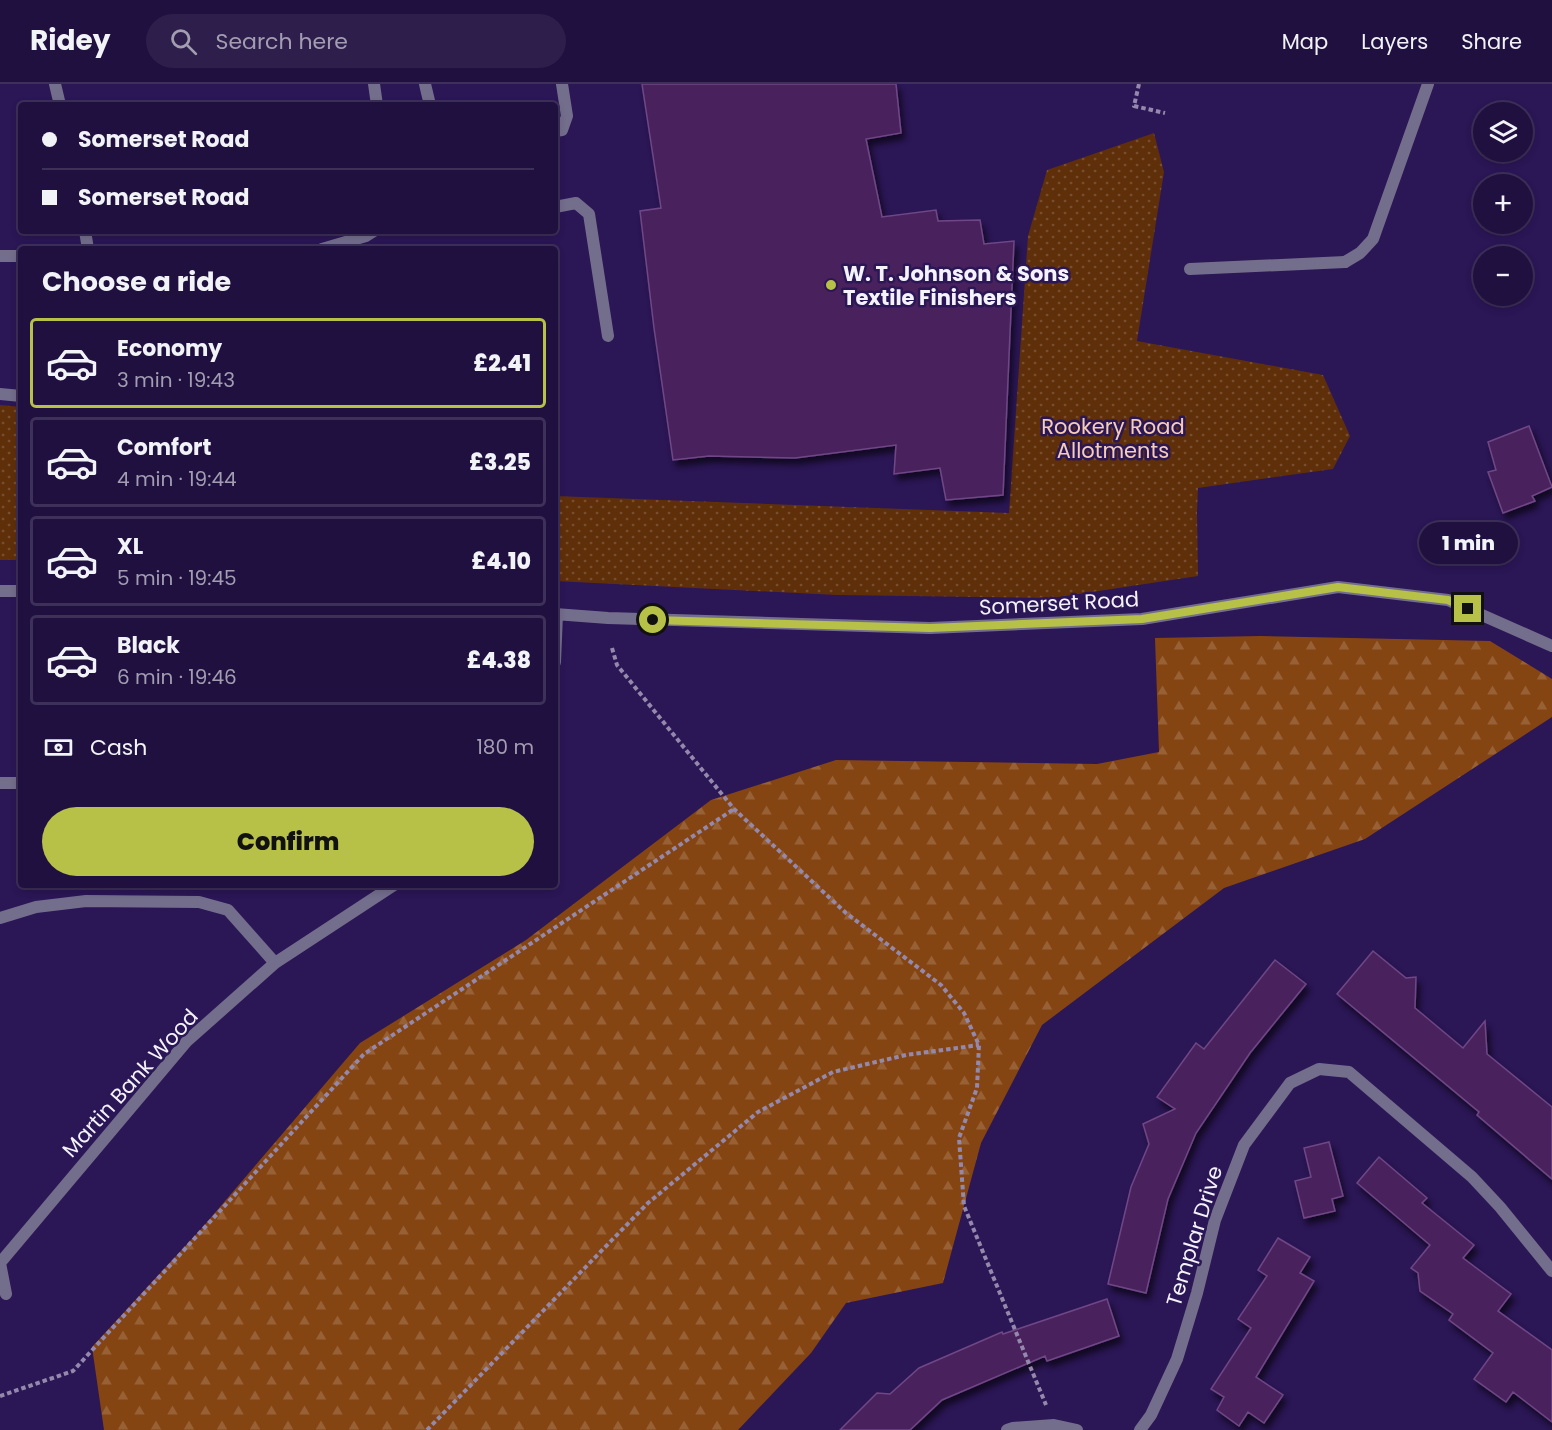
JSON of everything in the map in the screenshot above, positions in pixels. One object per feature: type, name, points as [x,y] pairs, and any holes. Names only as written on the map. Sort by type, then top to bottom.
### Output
[{"type":"street","points":[[56,84],[59,102]]},
{"type":"street","points":[[374,84],[377,102]]},
{"type":"street","points":[[425,84],[429,102]]},
{"type":"street","points":[[558,131],[562,130],[567,116],[562,84]]},
{"type":"street","points":[[1190,269],[1345,262],[1360,253],[1373,239],[1428,84]]},
{"type":"street","points":[[558,206],[576,203],[589,214],[608,336]]},
{"type":"street","points":[[332,246],[369,234]]},
{"type":"street","points":[[0,256],[18,256]]},
{"type":"street","points":[[0,394],[18,396]]},
{"type":"street","name":"Somerset Road","points":[[558,614],[608,618],[930,628],[1142,619],[1338,587],[1448,600],[1552,646]]},
{"type":"street","points":[[0,591],[18,591]]},
{"type":"street","points":[[0,783],[18,783]]},
{"type":"street","name":"Martin Bank Wood","points":[[6,1294],[0,1263],[187,1041],[275,963],[389,888]]},
{"type":"street","points":[[0,918],[36,908],[86,901],[199,902],[228,910],[275,963]]},
{"type":"street","name":"Templar Drive","points":[[1140,1430],[1151,1415],[1177,1359],[1197,1293],[1215,1220],[1244,1145],[1290,1083],[1319,1069],[1349,1072],[1472,1177],[1500,1207],[1552,1271]]},
{"type":"street","points":[[1007,1430],[1054,1425],[1077,1430]]},
{"type":"path","points":[[1139,84],[1134,106],[1165,113]]},
{"type":"path","points":[[612,648],[617,665],[734,809],[846,913],[941,985],[964,1013],[979,1045],[977,1088],[959,1138],[964,1206],[1054,1425]]},
{"type":"path","points":[[0,1395],[72,1371],[364,1054],[734,809]]},
{"type":"path","points":[[427,1430],[648,1203],[758,1112],[832,1072],[906,1055],[979,1045]]},
{"type":"green space","name":"Rookery Road Allotments","points":[[1154,133],[1164,172],[1137,341],[1323,375],[1350,436],[1333,469],[1198,488],[1198,576],[1052,598],[837,595],[558,581],[558,496],[1009,513],[1028,236],[1047,170]]},
{"type":"green space","points":[[0,405],[18,407],[18,560],[0,560]]},
{"type":"green space","points":[[1261,636],[1490,641],[1552,679],[1552,717],[1365,839],[1224,888],[1042,1025],[981,1143],[943,1283],[846,1303],[811,1353],[738,1430],[104,1430],[92,1347],[202,1228],[360,1043],[526,940],[711,800],[836,760],[1097,764],[1159,752],[1155,638]]},
{"type":"building","name":"W. T. Johnson & Sons Textile Finishers","points":[[642,84],[896,84],[901,133],[866,139],[882,217],[936,210],[938,221],[980,220],[984,244],[1014,241],[1003,495],[946,500],[940,468],[894,474],[896,445],[795,458],[709,456],[673,460],[640,211],[661,208]]},
{"type":"building","points":[[1529,426],[1552,487],[1532,496],[1535,501],[1503,513],[1488,472],[1496,470],[1488,442]]},
{"type":"building","points":[[1373,951],[1406,978],[1416,977],[1415,1008],[1463,1048],[1485,1021],[1487,1054],[1552,1107],[1552,1179],[1477,1115],[1479,1112],[1337,994]]},
{"type":"building","points":[[1275,960],[1306,984],[1250,1053],[1196,1133],[1168,1199],[1146,1293],[1108,1284],[1131,1187],[1149,1144],[1143,1124],[1175,1109],[1157,1097],[1196,1043],[1204,1049]]},
{"type":"building","points":[[1329,1142],[1343,1196],[1332,1199],[1335,1211],[1304,1218],[1295,1181],[1311,1177],[1304,1148]]},
{"type":"building","points":[[1379,1157],[1427,1198],[1422,1203],[1474,1245],[1463,1258],[1511,1294],[1498,1311],[1552,1350],[1552,1422],[1513,1392],[1506,1402],[1474,1379],[1493,1353],[1449,1320],[1453,1314],[1420,1291],[1418,1273],[1411,1268],[1430,1245],[1357,1183]]},
{"type":"building","points":[[1278,1238],[1310,1257],[1300,1273],[1314,1281],[1256,1377],[1283,1395],[1264,1423],[1248,1412],[1239,1426],[1217,1410],[1224,1397],[1211,1389],[1251,1328],[1238,1319],[1267,1276],[1258,1270]]},
{"type":"building","points":[[1107,1299],[1119,1336],[1047,1361],[1045,1356],[942,1400],[910,1430],[840,1430],[877,1393],[890,1394],[919,1368],[1002,1332],[1003,1334]]},
{"type":"place","name":"W. T. Johnson & Sons Textile Finishers","points":[[831,285]]},
{"type":"route","points":[[653,620],[930,628],[1142,619],[1338,587],[1448,600],[1468,609]]}]
